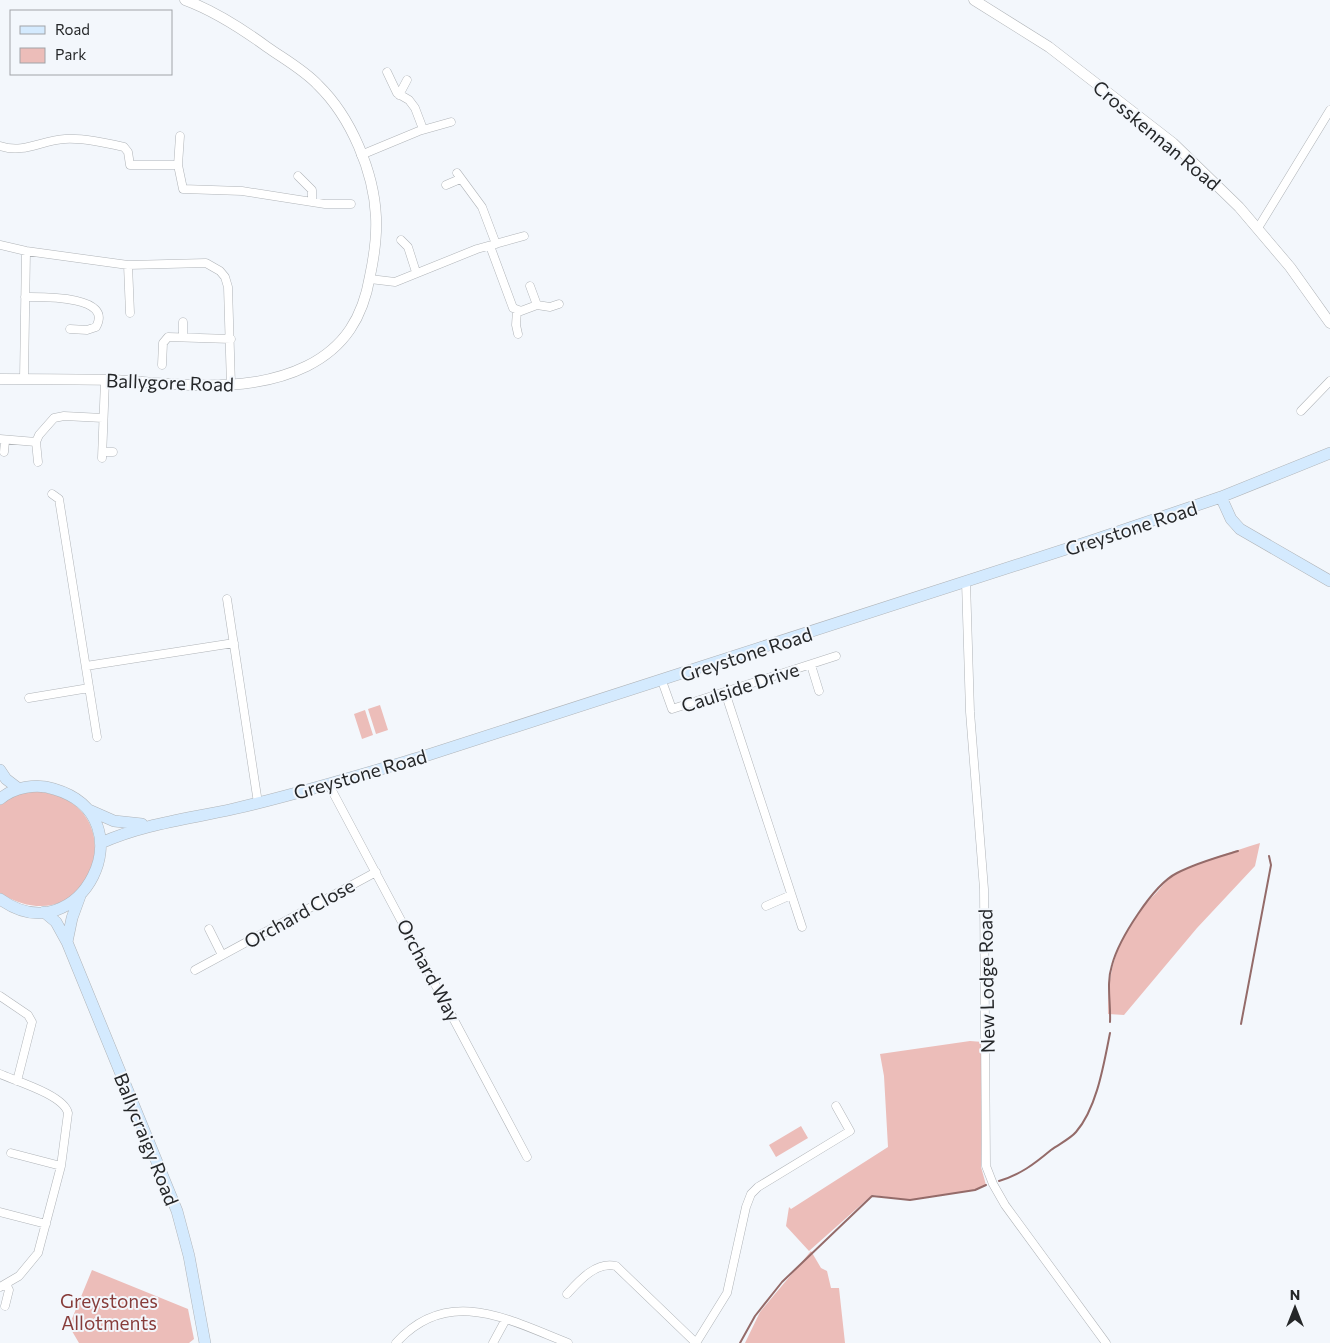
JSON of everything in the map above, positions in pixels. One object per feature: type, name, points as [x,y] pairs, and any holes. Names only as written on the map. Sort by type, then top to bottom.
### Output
[{"type":"main road","name":"Greystone Road","points":[[101,843],[153,824],[258,803],[329,785],[662,681],[1221,497],[1330,453]]},
{"type":"main road","points":[[1221,497],[1227,512],[1240,529],[1330,581]]},
{"type":"main road","points":[[0,770],[6,779],[19,789]]},
{"type":"main road","points":[[0,799],[19,789],[34,786],[49,787],[63,791],[76,799],[87,810],[96,826],[101,843],[98,869],[91,884],[80,896],[63,906],[44,912],[24,910],[0,899]]},
{"type":"main road","name":"Greystone Road","points":[[87,810],[114,822],[153,824]]},
{"type":"main road","points":[[67,942],[72,918],[80,896]]},
{"type":"main road","name":"Ballycraigy Road","points":[[44,912],[56,922],[67,942],[177,1211],[189,1256],[205,1343]]},
{"type":"street","name":"Ballygore Road","points":[[0,379],[105,380],[231,386],[254,383],[291,372],[330,352],[344,340],[355,323],[364,304],[370,279],[374,254],[376,216],[371,186],[361,155],[338,110],[313,80],[227,20],[184,0]]},
{"type":"street","name":"Crosskennan Road","points":[[974,0],[1048,48],[1173,143],[1225,192],[1258,228],[1290,267],[1330,323]]},
{"type":"street","points":[[387,72],[395,90],[412,104],[423,129]]},
{"type":"street","points":[[399,95],[407,80]]},
{"type":"street","points":[[1258,228],[1330,110]]},
{"type":"street","points":[[361,155],[423,129],[451,122]]},
{"type":"street","points":[[180,136],[178,166],[183,189],[242,191],[282,199],[312,200],[325,204],[351,204]]},
{"type":"street","points":[[0,146],[24,148],[58,140],[78,139],[124,147],[128,152],[130,165],[178,166]]},
{"type":"street","points":[[298,176],[312,190],[312,200]]},
{"type":"street","points":[[446,185],[459,176],[482,207],[508,297],[517,310],[516,324],[518,334]]},
{"type":"street","points":[[370,279],[392,282],[493,245],[524,236]]},
{"type":"street","points":[[401,240],[408,247],[416,272]]},
{"type":"street","points":[[0,244],[26,251],[128,264],[200,262],[213,266],[225,277],[228,287],[231,386]]},
{"type":"street","points":[[24,379],[26,251]]},
{"type":"street","points":[[128,264],[130,313]]},
{"type":"street","points":[[530,286],[537,306]]},
{"type":"street","points":[[25,297],[70,300],[87,303],[94,308],[98,318],[96,327],[87,330],[70,329]]},
{"type":"street","points":[[517,310],[537,306],[550,307],[559,304]]},
{"type":"street","points":[[183,322],[183,336]]},
{"type":"street","points":[[162,365],[162,343],[165,339],[183,336],[231,339]]},
{"type":"street","points":[[105,380],[102,455],[113,452]]},
{"type":"street","points":[[1301,412],[1330,381]]},
{"type":"street","points":[[38,462],[36,442],[45,426],[54,418],[64,416],[103,418]]},
{"type":"street","points":[[4,452],[3,440],[36,442]]},
{"type":"street","points":[[52,494],[59,499],[97,737]]},
{"type":"street","name":"New Lodge Road","points":[[966,582],[970,712],[984,889],[986,1166],[992,1184],[1005,1205],[1106,1343]]},
{"type":"street","points":[[227,599],[258,803]]},
{"type":"street","points":[[86,666],[234,643]]},
{"type":"street","name":"Caulside Drive","points":[[662,681],[672,709],[836,656]]},
{"type":"street","points":[[810,665],[819,691]]},
{"type":"street","points":[[29,698],[89,688]]},
{"type":"street","points":[[725,692],[802,927]]},
{"type":"street","name":"Orchard Way","points":[[329,785],[527,1157]]},
{"type":"street","name":"Orchard Close","points":[[195,970],[376,872]]},
{"type":"street","points":[[766,906],[791,895]]},
{"type":"street","name":"Orchard Close","points":[[209,929],[222,955]]},
{"type":"street","points":[[0,996],[28,1015],[32,1022],[17,1081]]},
{"type":"street","points":[[0,1074],[56,1098],[67,1108],[68,1115],[61,1166],[35,1259],[19,1276],[3,1285],[9,1290],[5,1306]]},
{"type":"street","points":[[567,1294],[588,1274],[607,1266],[616,1266],[696,1343],[727,1293],[750,1194],[758,1187],[850,1131],[836,1106]]},
{"type":"street","points":[[11,1153],[61,1166]]},
{"type":"street","points":[[0,1212],[46,1224]]},
{"type":"street","points":[[396,1343],[414,1326],[432,1317],[450,1312],[476,1311],[506,1319],[568,1343]]},
{"type":"street","points":[[493,1343],[506,1319]]},
{"type":"green space","points":[[380,705],[388,730],[376,734],[368,709]]},
{"type":"green space","points":[[365,710],[373,735],[362,739],[354,714]]},
{"type":"green space","points":[[29,791],[64,798],[85,816],[94,840],[92,865],[81,887],[61,902],[33,906],[0,893],[0,805],[12,796]]},
{"type":"green space","points":[[1260,843],[1255,866],[1197,928],[1124,1015],[1108,1014],[1110,978],[1119,947],[1126,932],[1145,905],[1174,874],[1207,860]]},
{"type":"green space","points":[[970,1041],[983,1042],[981,1167],[986,1185],[975,1190],[910,1200],[872,1195],[809,1251],[786,1226],[789,1207],[791,1209],[888,1147],[884,1076],[880,1054]]},
{"type":"green space","points":[[801,1126],[808,1138],[776,1157],[769,1145]]},
{"type":"green space","points":[[811,1251],[821,1268],[827,1271],[831,1288],[839,1288],[845,1343],[745,1343],[760,1312]]},
{"type":"green space","name":"Greystones Allotments","points":[[92,1270],[188,1309],[194,1339],[189,1343],[79,1343],[69,1326]]},
{"type":"waterway","points":[[1110,1022],[1110,972],[1122,941],[1138,914],[1158,889],[1177,873],[1199,863],[1238,851]]},
{"type":"waterway","points":[[1241,1024],[1271,865],[1269,856]]},
{"type":"waterway","points":[[999,1181],[1026,1168],[1076,1132],[1089,1111],[1099,1085],[1110,1033]]},
{"type":"waterway","points":[[740,1343],[755,1316],[782,1282],[872,1196],[910,1200],[975,1190],[986,1185]]}]
